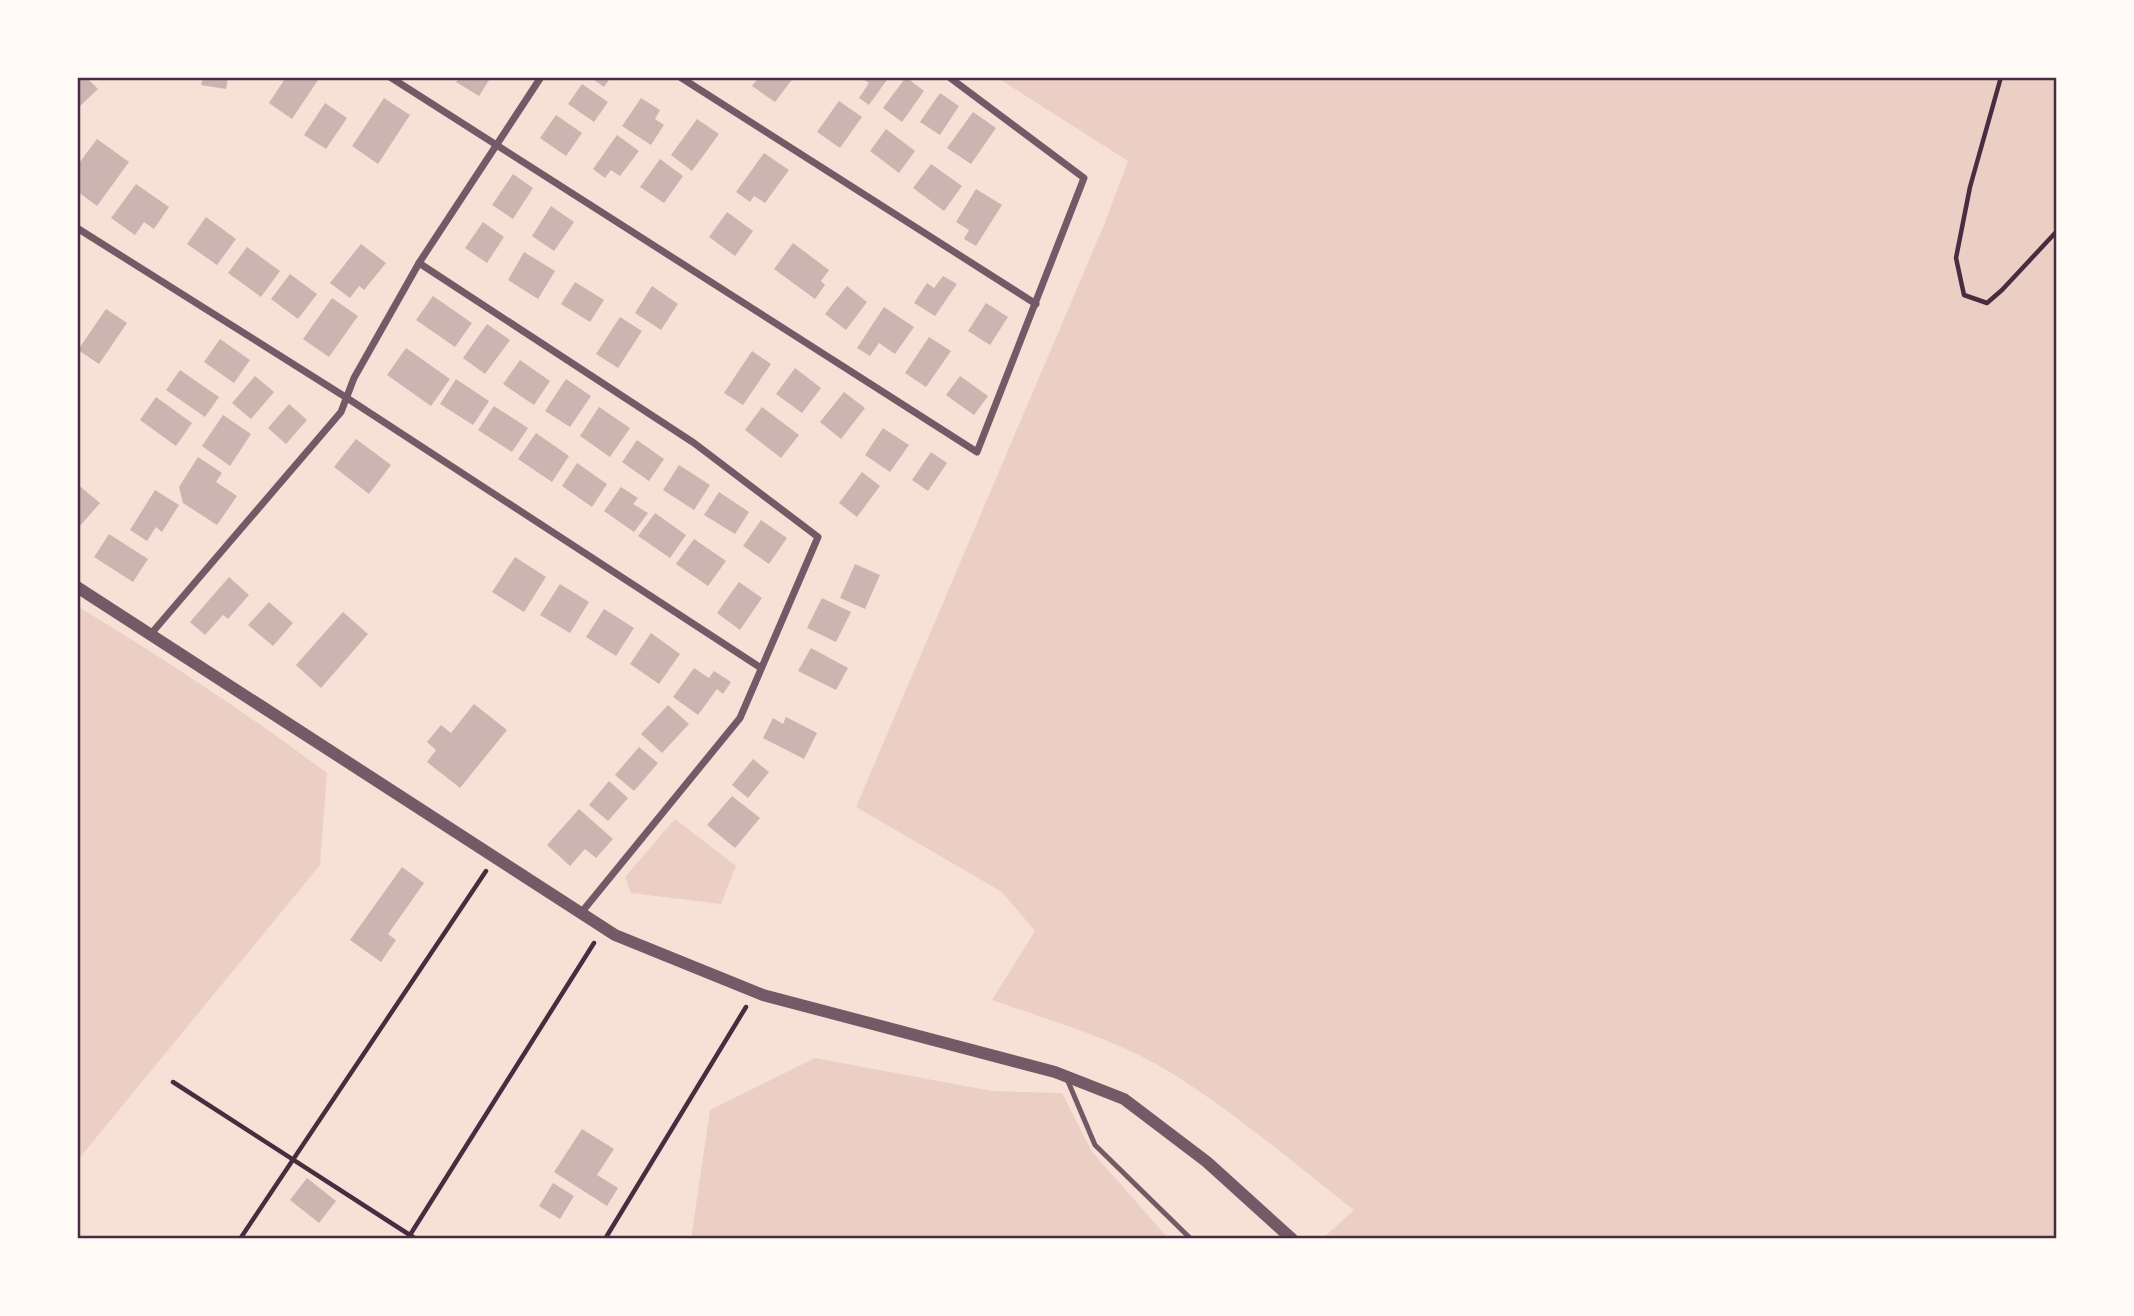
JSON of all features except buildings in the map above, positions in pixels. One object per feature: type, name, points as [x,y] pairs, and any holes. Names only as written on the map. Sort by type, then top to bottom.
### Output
[{"type":"street","points":[[390,77],[977,452],[1084,178],[949,77]]},
{"type":"street","points":[[150,635],[341,412],[354,378],[419,264],[541,77]]},
{"type":"street","points":[[680,77],[1036,304]]},
{"type":"street","points":[[77,228],[347,398],[761,668]]},
{"type":"street","points":[[419,264],[694,443],[818,537],[740,718],[581,913]]},
{"type":"street","points":[[77,587],[615,935],[756,992],[1066,1076],[1124,1099],[1207,1162],[1292,1239]]},
{"type":"lane","points":[[1066,1076],[1095,1145],[1191,1239]]},
{"type":"path","points":[[2001,77],[1970,187],[1956,258],[1964,295],[1987,303],[2057,231]]},
{"type":"path","points":[[240,1239],[494,858]]},
{"type":"path","points":[[411,1235],[604,928]]},
{"type":"path","points":[[605,1239],[756,992]]},
{"type":"path","points":[[173,1082],[416,1239]]},
{"type":"shaded area","points":[[996,77],[2057,77],[2057,1239],[1322,1239],[1354,1210],[1218,1104],[1170,1072],[1128,1050],[992,1000],[1035,931],[1002,892],[856,807],[1104,225],[1128,161]]},
{"type":"shaded area","points":[[77,606],[204,686],[327,773],[320,865],[77,1161]]},
{"type":"shaded area","points":[[675,819],[736,866],[721,904],[631,893],[625,877]]},
{"type":"shaded area","points":[[815,1058],[992,1091],[1062,1093],[1092,1152],[1169,1239],[691,1239],[710,1110]]}]
